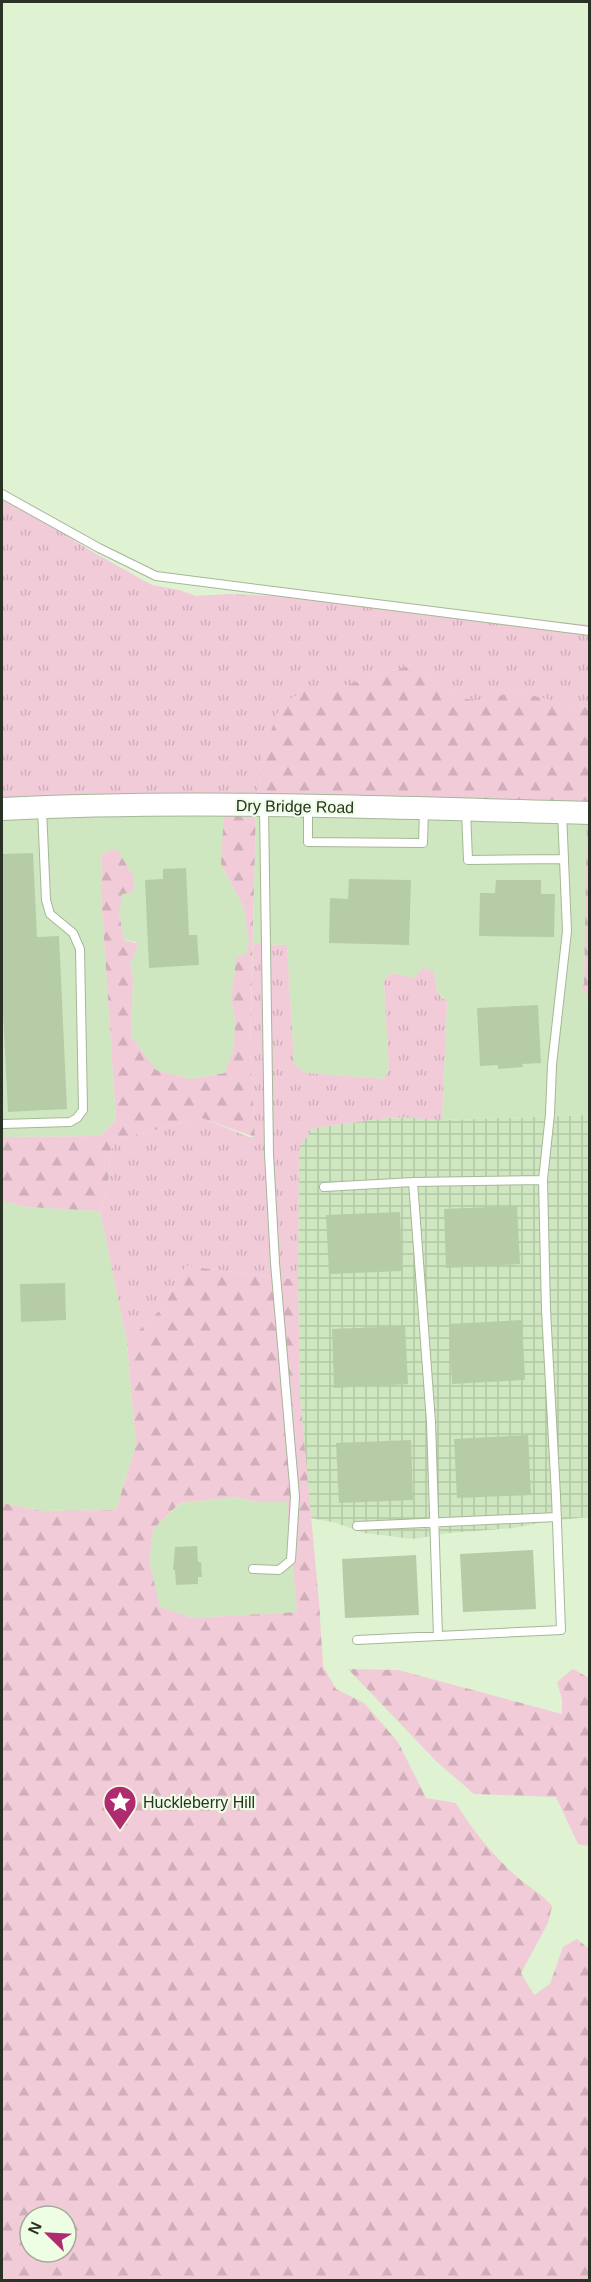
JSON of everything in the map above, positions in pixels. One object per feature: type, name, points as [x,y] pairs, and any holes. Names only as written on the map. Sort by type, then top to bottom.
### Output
[{"type":"street","name":"Dry Bridge Road","points":[[2,809],[264,805],[590,813]]},
{"type":"lane","points":[[2,494],[99,548],[156,576],[590,631]]},
{"type":"lane","points":[[253,1569],[279,1570],[291,1560],[295,1497],[275,1263],[269,1154],[264,805]]},
{"type":"lane","points":[[308,806],[308,842],[423,843],[424,808]]},
{"type":"lane","points":[[2,1124],[70,1122],[77,1119],[83,1110],[80,949],[73,933],[50,914],[46,900],[42,807]]},
{"type":"lane","points":[[466,810],[468,860],[563,859]]},
{"type":"lane","points":[[357,1640],[561,1630],[543,1180],[550,1114],[552,1065],[567,931],[562,812]]},
{"type":"lane","points":[[324,1187],[413,1182],[543,1180]]},
{"type":"lane","points":[[413,1182],[431,1422],[438,1636]]},
{"type":"lane","points":[[357,1526],[557,1517]]},
{"type":"shaded area","points":[[256,805],[588,815],[584,984],[581,988],[586,993],[589,1008],[589,1115],[442,1120],[447,1000],[442,999],[437,991],[434,972],[415,978],[390,973],[384,982],[389,1068],[384,1079],[306,1073],[294,1064],[287,945],[253,944]]},
{"type":"shaded area","points":[[226,806],[221,864],[244,908],[249,942],[246,954],[235,958],[231,996],[235,1021],[234,1048],[225,1073],[190,1079],[156,1070],[131,1036],[133,977],[130,964],[139,942],[124,940],[119,913],[121,894],[117,849],[102,853],[101,894],[116,1119],[101,1136],[2,1137],[2,809]]},
{"type":"shaded area","points":[[589,1115],[589,1517],[413,1539],[364,1533],[336,1523],[311,1518],[300,1397],[299,1148],[313,1128],[395,1117],[450,1120]]},
{"type":"shaded area","points":[[2,1201],[28,1207],[100,1211],[127,1342],[136,1445],[116,1510],[42,1511],[2,1503]]},
{"type":"shaded area","points":[[236,1497],[256,1502],[287,1502],[297,1612],[192,1618],[159,1607],[149,1561],[153,1529],[181,1503]]},
{"type":"green space","points":[[2,494],[91,551],[152,585],[196,596],[229,594],[312,597],[589,625],[589,707],[513,692],[490,700],[467,699],[448,691],[411,665],[343,686],[317,686],[260,763],[258,806],[2,809]]},
{"type":"green space","points":[[411,665],[448,691],[467,699],[490,700],[513,692],[589,707],[589,1008],[586,993],[581,988],[584,984],[587,815],[258,805],[260,763],[277,714],[287,700],[317,686],[343,686]]},
{"type":"green space","points":[[256,805],[250,1052],[255,1137],[202,1118],[117,1139],[110,1152],[108,1188],[100,1211],[28,1207],[2,1201],[2,1137],[101,1136],[116,1119],[101,894],[102,853],[117,849],[133,876],[134,892],[122,894],[119,913],[124,940],[139,942],[130,964],[133,977],[131,1036],[156,1070],[190,1079],[225,1073],[234,1048],[235,1021],[231,996],[235,958],[246,954],[249,942],[244,908],[221,864],[224,811]]},
{"type":"green space","points":[[253,944],[287,945],[294,1064],[306,1073],[384,1079],[389,1068],[384,982],[390,973],[415,978],[423,967],[434,972],[437,991],[442,999],[447,999],[442,1120],[395,1117],[313,1128],[299,1148],[298,1280],[186,1266],[161,1309],[127,1342],[100,1211],[108,1188],[110,1152],[117,1139],[202,1118],[249,1137],[255,1137],[250,1052]]},
{"type":"green space","points":[[186,1266],[298,1280],[300,1397],[323,1666],[336,1689],[364,1703],[398,1742],[426,1798],[456,1803],[498,1859],[552,1906],[548,1923],[521,1973],[534,1995],[550,1984],[563,1947],[577,1939],[589,1949],[589,2280],[2,2280],[2,1503],[42,1511],[116,1510],[136,1445],[127,1342],[161,1309]],"holes":[[[236,1497],[256,1502],[287,1502],[297,1612],[192,1618],[160,1607],[149,1561],[153,1529],[180,1503]]]},
{"type":"green space","points":[[348,1669],[398,1670],[562,1714],[562,1699],[557,1682],[573,1669],[589,1678],[589,1846],[578,1844],[556,1797],[474,1794],[437,1762]]},
{"type":"building","points":[[33,853],[37,937],[59,936],[67,1109],[8,1112],[2,992],[2,854]]},
{"type":"building","points":[[186,868],[189,935],[197,935],[199,965],[149,968],[145,880],[163,879],[163,869]]},
{"type":"building","points":[[349,879],[411,880],[409,945],[329,943],[330,898],[348,899]]},
{"type":"building","points":[[496,880],[541,880],[541,894],[555,894],[554,937],[479,936],[480,893],[495,893]]},
{"type":"building","points":[[538,1005],[541,1063],[498,1069],[498,1065],[480,1066],[477,1008]]},
{"type":"building","points":[[517,1206],[520,1264],[446,1268],[444,1209]]},
{"type":"building","points":[[400,1212],[402,1271],[329,1274],[326,1215]]},
{"type":"building","points":[[65,1283],[66,1320],[21,1322],[20,1284]]},
{"type":"building","points":[[522,1320],[525,1380],[452,1384],[449,1324]]},
{"type":"building","points":[[405,1326],[408,1384],[334,1388],[332,1329]]},
{"type":"building","points":[[528,1435],[531,1495],[457,1498],[454,1439]]},
{"type":"building","points":[[411,1440],[413,1500],[339,1503],[336,1443]]},
{"type":"building","points":[[197,1546],[202,1577],[198,1577],[198,1584],[176,1585],[175,1570],[173,1570],[175,1547]]},
{"type":"building","points":[[533,1550],[536,1609],[463,1612],[460,1554]]},
{"type":"building","points":[[416,1555],[419,1615],[345,1618],[342,1559]]},
{"type":"place","name":"Huckleberry Hill","points":[[120,1831]]}]
